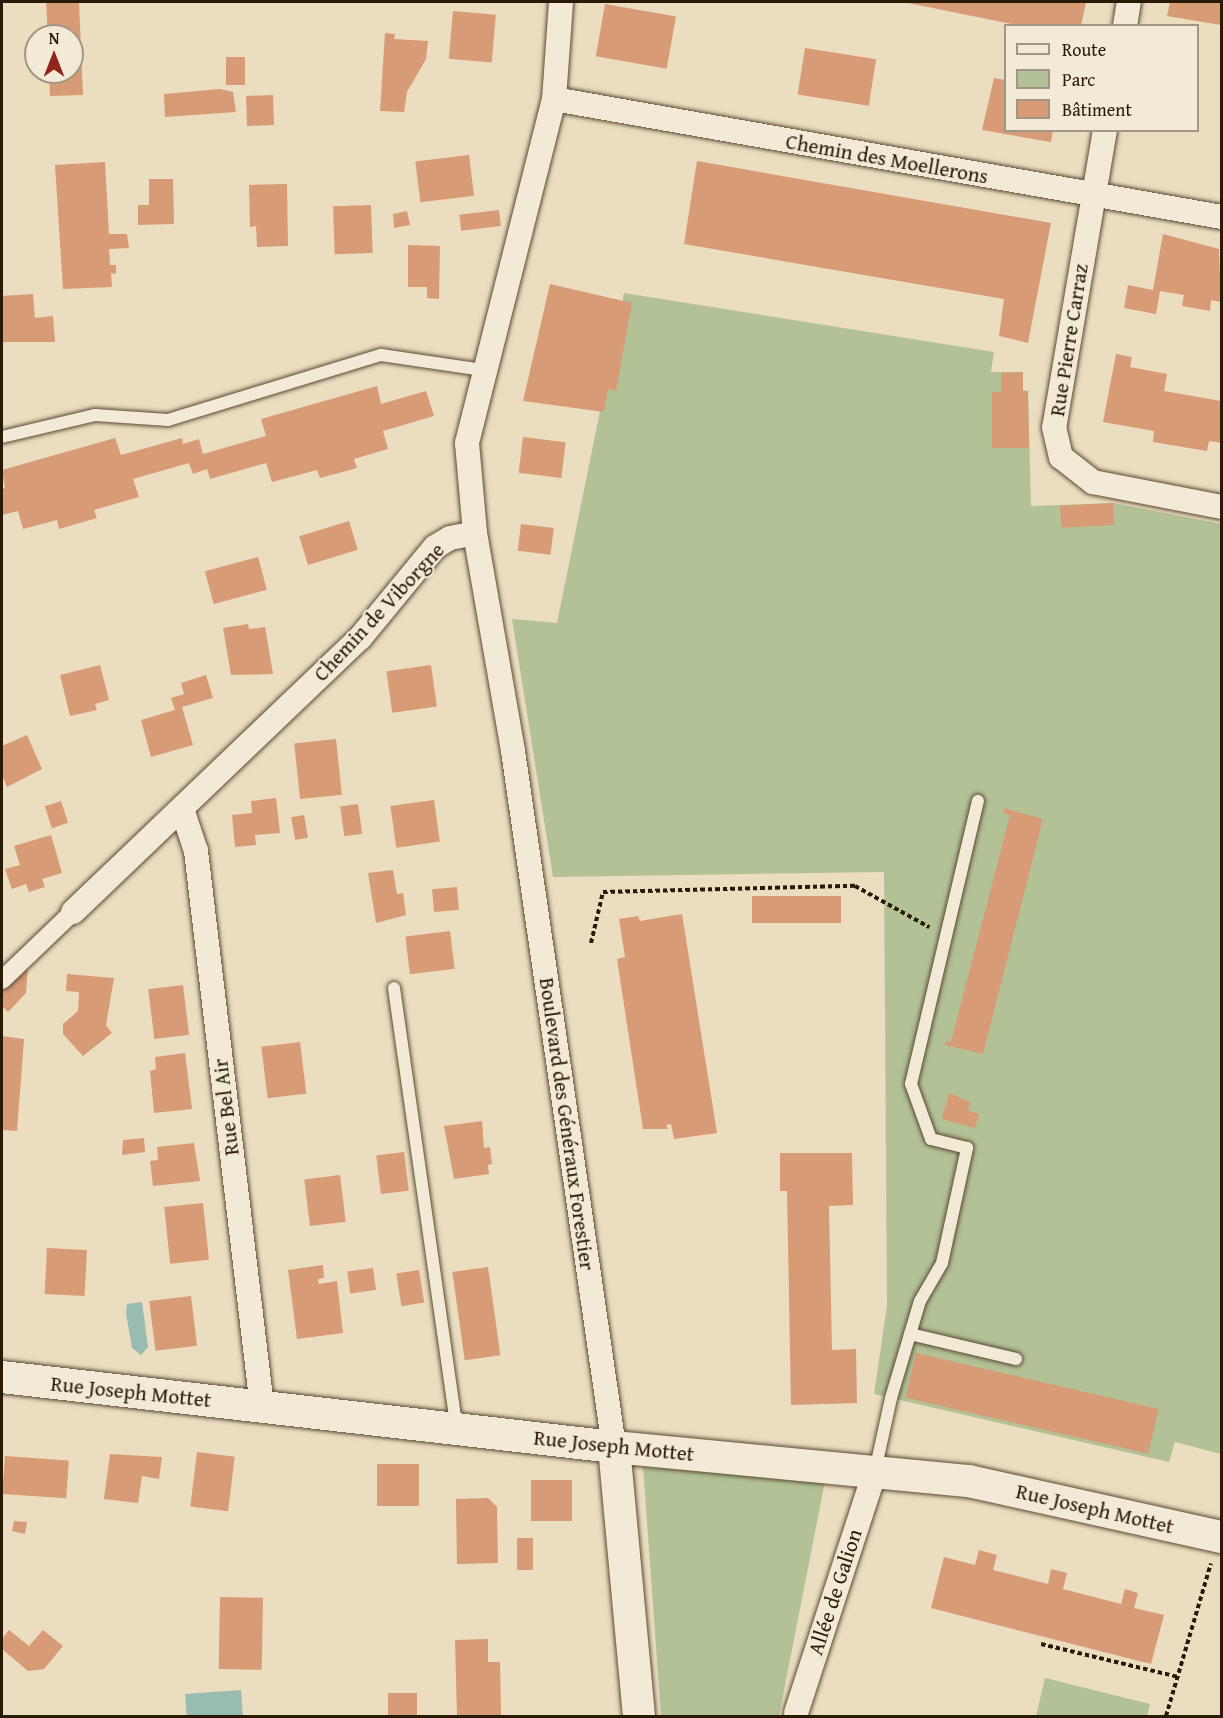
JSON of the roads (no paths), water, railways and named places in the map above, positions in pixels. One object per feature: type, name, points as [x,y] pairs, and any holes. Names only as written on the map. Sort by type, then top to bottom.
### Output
[{"type":"street","points":[[475,533],[467,442],[483,370],[554,99],[561,2]]},
{"type":"street","points":[[1125,24],[1129,2]]},
{"type":"street","name":"Chemin des Moellerons","points":[[554,99],[1221,217]]},
{"type":"street","name":"Rue Pierre Carraz","points":[[1105,132],[1054,427],[1061,457],[1093,482],[1221,507]]},
{"type":"street","name":"Chemin de Viborgne","points":[[2,980],[360,638],[435,547],[450,538],[475,533]]},
{"type":"street","name":"Boulevard des Généraux Forestier","points":[[475,533],[513,751],[615,1447],[639,1716]]},
{"type":"street","name":"Rue Bel Air","points":[[182,809],[196,851],[262,1407]]},
{"type":"street","name":"Rue Joseph Mottet","points":[[2,1377],[615,1447],[969,1481],[1220,1537]]},
{"type":"street","name":"Allée de Galion","points":[[796,1713],[875,1471]]},
{"type":"lane","points":[[2,437],[94,415],[168,420],[381,355],[483,370]]},
{"type":"lane","points":[[875,1471],[920,1301],[942,1263],[967,1148],[931,1139],[911,1084],[978,801]]},
{"type":"lane","points":[[394,988],[457,1429]]},
{"type":"lane","points":[[910,1334],[1016,1359]]},
{"type":"water","points":[[142,1302],[148,1347],[141,1355],[132,1348],[126,1313],[127,1304]]},
{"type":"water","points":[[241,1690],[243,1716],[187,1716],[185,1694]]}]
